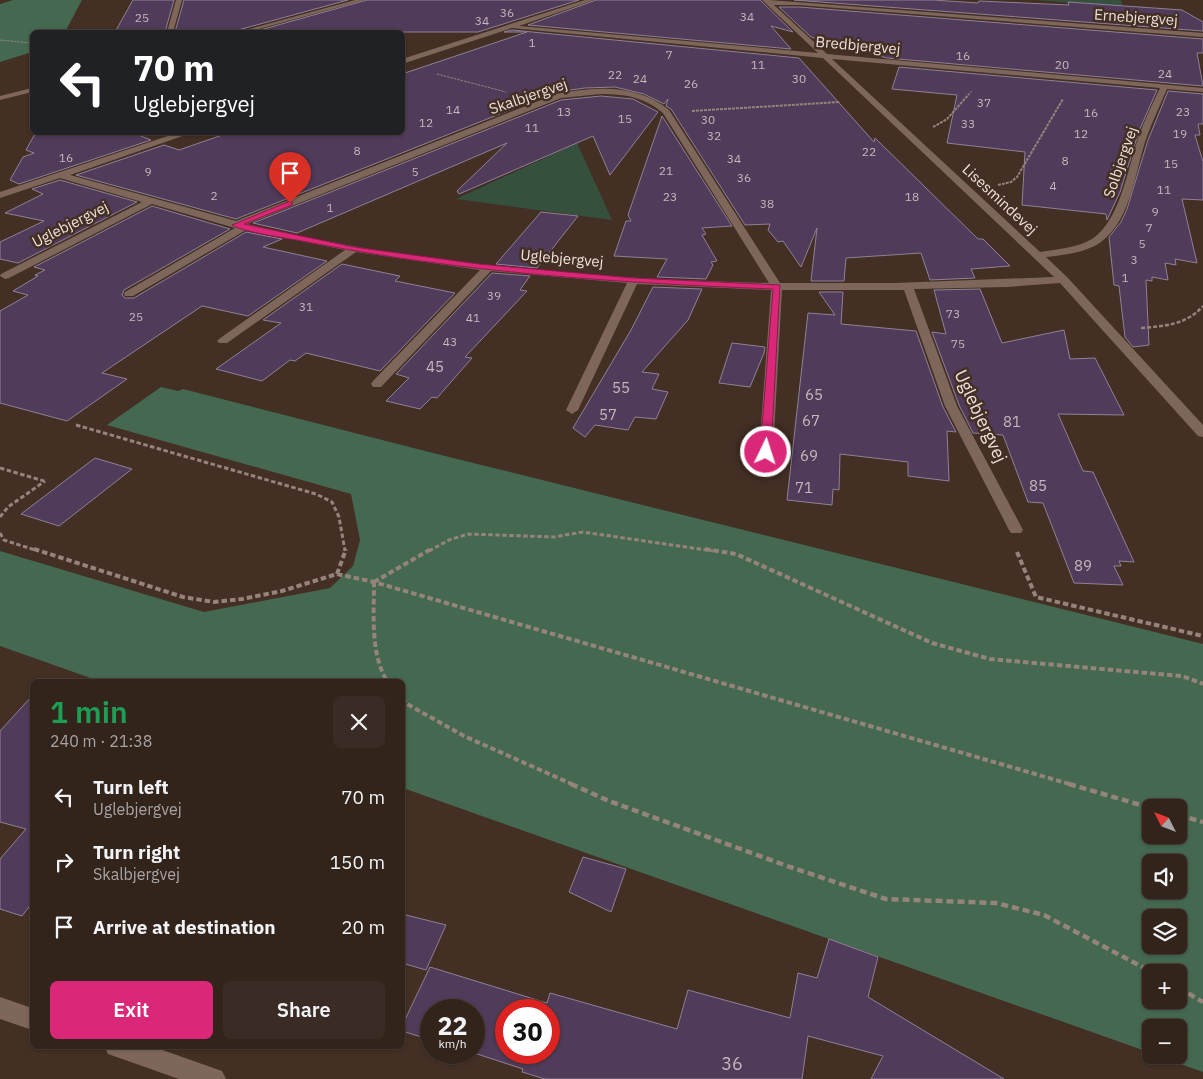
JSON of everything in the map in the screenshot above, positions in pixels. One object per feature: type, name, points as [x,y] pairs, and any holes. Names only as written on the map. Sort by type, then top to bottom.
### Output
[{"type":"street","points":[[171,30],[179,0]]},
{"type":"street","points":[[250,30],[362,0]]},
{"type":"street","points":[[405,61],[591,0]]},
{"type":"street","name":"Ernebjergvej","points":[[766,2],[1203,35]]},
{"type":"street","name":"Lisesmindevej","points":[[766,2],[1038,255],[1203,433]]},
{"type":"street","name":"Bredbjergvej","points":[[511,26],[527,29],[1203,90]]},
{"type":"street","name":"Solbjergvej","points":[[1038,255],[1077,249],[1097,240],[1107,230],[1125,196],[1142,137],[1164,87]]},
{"type":"street","points":[[0,98],[30,90]]},
{"type":"street","name":"Skalbjergvej","points":[[240,226],[559,96],[611,92],[645,98],[659,104],[666,112],[777,287]]},
{"type":"street","points":[[0,195],[181,135]]},
{"type":"street","name":"Uglebjergvej","points":[[60,175],[149,202],[240,226],[354,249],[488,268],[633,281],[777,287],[908,287],[1034,283],[1063,280]]},
{"type":"street","name":"Uglebjergvej","points":[[5,276],[149,202]]},
{"type":"street","points":[[129,294],[240,226]]},
{"type":"street","points":[[223,341],[354,249]]},
{"type":"street","points":[[377,384],[488,268]]},
{"type":"street","points":[[572,410],[633,281]]},
{"type":"street","points":[[766,452],[777,287]]},
{"type":"street","name":"Uglebjergvej","points":[[908,287],[951,406],[1016,530]]},
{"type":"street","points":[[0,1008],[30,1018]]},
{"type":"street","points":[[125,1049],[214,1079]]},
{"type":"path","points":[[0,40],[30,43]]},
{"type":"path","points":[[903,129],[933,127],[940,124],[947,119],[990,71]]},
{"type":"path","points":[[431,72],[543,102]]},
{"type":"path","points":[[965,188],[1002,185],[1017,177],[1075,78]]},
{"type":"path","points":[[666,112],[872,100]]},
{"type":"path","points":[[1110,331],[1174,325],[1195,317],[1203,306]]},
{"type":"path","points":[[76,425],[316,494],[332,502],[339,517],[346,549],[336,574]]},
{"type":"path","points":[[0,468],[45,481],[8,507],[0,516]]},
{"type":"path","points":[[1016,530],[1010,537],[1036,597],[1203,636]]},
{"type":"path","points":[[374,582],[406,562],[449,540],[468,534],[554,537],[583,532],[736,554],[932,643],[990,659],[1182,676],[1203,684]]},
{"type":"path","points":[[0,533],[4,540],[184,597],[214,602],[242,600],[282,591],[336,574],[374,582],[1142,805]]},
{"type":"path","points":[[374,582],[374,626],[381,674],[385,679]]},
{"type":"path","points":[[405,702],[464,736],[609,801],[886,899],[996,903],[1044,915],[1142,967]]},
{"type":"path","points":[[1188,818],[1203,822]]},
{"type":"path","points":[[1187,993],[1203,1002]]},
{"type":"green space","points":[[13,0],[82,0],[66,30],[30,30],[30,53],[0,62],[0,4]]},
{"type":"green space","points":[[1036,0],[1121,0],[1123,7]]},
{"type":"green space","points":[[577,143],[612,220],[456,199]]},
{"type":"green space","points":[[161,387],[178,391],[183,389],[1203,644],[1203,1072],[1180,1064],[1187,1064],[1187,1019],[1142,1019],[1142,1050],[405,789],[405,679],[93,679],[0,646],[0,551],[204,612],[330,588],[353,566],[360,540],[351,494],[107,425]]},
{"type":"building","points":[[133,0],[174,0],[166,30],[116,30]]},
{"type":"building","points":[[184,0],[348,0],[238,30],[176,30]]},
{"type":"building","points":[[367,0],[579,0],[478,32],[260,30]]},
{"type":"building","points":[[596,0],[760,0],[793,32],[771,26],[791,49],[528,25]]},
{"type":"building","points":[[794,0],[933,0],[1069,5],[1068,2],[1182,10],[1203,22],[1203,31]]},
{"type":"building","points":[[779,7],[799,7],[1203,39],[1203,53],[1197,53],[1203,86],[887,58],[811,37]]},
{"type":"building","points":[[512,30],[799,58],[874,142],[875,138],[978,239],[983,239],[1010,266],[971,269],[975,278],[930,280],[921,253],[846,258],[844,281],[811,281],[817,228],[801,267],[783,241],[778,242],[768,230],[770,224],[745,225],[671,109],[666,106],[668,99],[664,104],[644,94],[615,87],[555,92],[236,219],[76,175],[164,145],[179,150],[222,135],[405,135],[405,73],[527,32],[504,32]]},
{"type":"building","points":[[899,67],[1157,90],[1139,131],[1120,192],[1107,220],[1106,214],[1022,205],[1025,152],[947,143],[957,95],[892,89]]},
{"type":"building","points":[[1168,91],[1203,94],[1203,124],[1198,124],[1200,135],[1195,135],[1203,162],[1203,200],[1182,199],[1197,263],[1175,259],[1176,265],[1165,263],[1168,280],[1152,277],[1152,281],[1146,280],[1149,345],[1133,347],[1125,337],[1119,286],[1114,285],[1109,237],[1121,222],[1127,209],[1148,140]]},
{"type":"building","points":[[601,96],[633,99],[658,112],[610,175],[593,136],[459,194],[457,191],[507,143],[297,233],[253,223],[561,100]]},
{"type":"building","points":[[662,116],[732,226],[702,228],[706,234],[702,235],[717,261],[711,262],[713,265],[706,279],[657,277],[667,259],[614,256],[626,221],[631,221],[628,215]]},
{"type":"building","points":[[34,135],[138,135],[151,140],[19,184],[10,180],[23,157],[34,153],[26,150]]},
{"type":"building","points":[[60,180],[137,202],[18,263],[0,259],[0,242],[44,221],[5,213],[43,194],[32,189]]},
{"type":"building","points":[[152,206],[230,229],[124,290],[122,295],[125,298],[134,298],[246,232],[282,239],[263,247],[327,261],[248,316],[202,306],[102,373],[127,379],[67,421],[0,403],[0,311],[28,295],[13,291],[45,270],[34,267]]},
{"type":"building","points":[[541,212],[578,216],[537,268],[496,264]]},
{"type":"building","points":[[342,264],[400,276],[395,281],[455,293],[380,371],[306,353],[295,361],[290,360],[262,381],[216,369],[281,323],[263,320]]},
{"type":"building","points":[[492,273],[530,276],[520,290],[527,291],[465,357],[472,358],[437,398],[432,397],[420,409],[386,401],[409,378],[396,374]]},
{"type":"building","points":[[653,287],[702,289],[688,320],[642,372],[659,374],[652,389],[668,392],[656,419],[635,417],[628,430],[595,425],[585,437],[573,428],[631,330]]},
{"type":"building","points":[[980,289],[1002,343],[1064,330],[1070,359],[1095,358],[1124,415],[1058,414],[1083,471],[1093,472],[1134,562],[1119,561],[1121,566],[1114,566],[1123,585],[1074,583],[1043,503],[1028,502],[1003,435],[973,433],[959,405],[932,332],[946,334],[934,290]]},
{"type":"building","points":[[819,292],[843,292],[841,324],[916,331],[943,407],[956,432],[947,431],[949,481],[908,476],[908,462],[840,454],[839,490],[833,489],[832,505],[787,500],[808,313],[835,315]]},
{"type":"building","points":[[732,343],[765,347],[750,387],[719,383]]},
{"type":"building","points":[[95,458],[132,469],[59,526],[21,514]]},
{"type":"building","points":[[30,698],[30,906],[22,916],[0,909],[0,859],[26,829],[0,822],[0,731]]},
{"type":"building","points":[[583,857],[626,869],[611,912],[569,892]]},
{"type":"building","points":[[405,915],[446,925],[426,970],[405,964]]},
{"type":"building","points":[[829,939],[878,957],[868,997],[1004,1079],[871,1079],[883,1056],[808,1036],[802,1079],[545,1079],[522,1072],[523,1069],[508,1064],[560,1064],[560,999],[548,999],[550,993],[677,1029],[688,990],[790,1018],[798,973],[817,978]]},
{"type":"building","points":[[430,967],[534,999],[495,999],[495,1060],[485,1057],[485,999],[420,999],[420,1037],[405,1032],[405,1020]]},
{"type":"route","points":[[290,203],[236,225],[354,249],[479,267],[633,281],[777,287],[766,452]]}]
